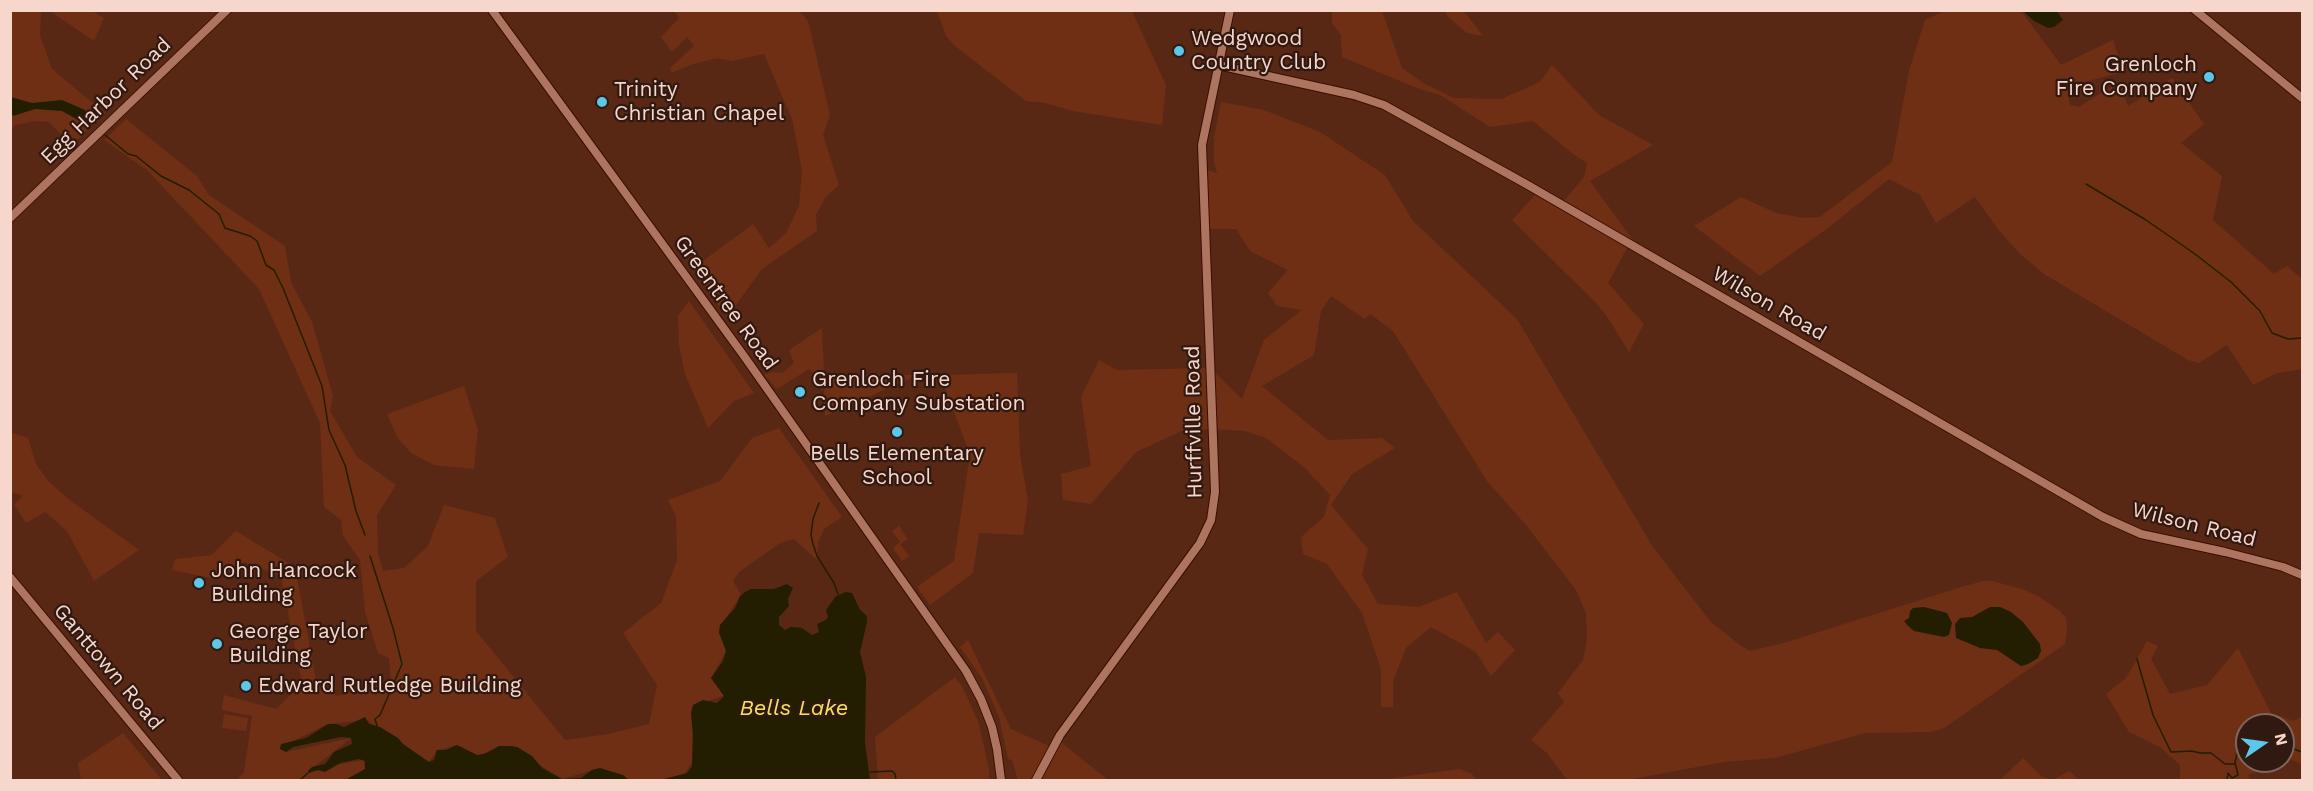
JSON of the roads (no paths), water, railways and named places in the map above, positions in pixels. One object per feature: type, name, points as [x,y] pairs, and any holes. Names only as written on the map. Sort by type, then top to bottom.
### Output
[{"type":"street","name":"Egg Harbor Road","points":[[10,218],[227,10]]},
{"type":"street","name":"Greentree Road","points":[[492,10],[732,340],[966,671],[981,699],[992,727],[1001,780]]},
{"type":"street","name":"Hurffville Road","points":[[1036,780],[1060,735],[1200,543],[1211,520],[1215,492],[1202,161],[1204,130],[1230,10]]},
{"type":"street","points":[[2195,10],[2302,98]]},
{"type":"street","name":"Wilson Road","points":[[1218,65],[1354,95],[1384,105],[1516,178],[2103,518],[2141,534],[2234,554],[2283,567],[2302,575]]},
{"type":"street","name":"Ganttown Road","points":[[10,577],[178,780]]},
{"type":"water","points":[[2023,11],[2057,11],[2063,20],[2054,27],[2048,28],[2034,21]]},
{"type":"water","points":[[11,97],[32,103],[62,100],[85,110],[89,117],[87,120],[80,121],[62,111],[35,109],[13,116]]},
{"type":"water","name":"Bells Lake","points":[[787,584],[793,588],[788,599],[789,606],[779,617],[779,625],[785,630],[791,627],[802,628],[812,635],[819,632],[817,624],[828,617],[826,610],[836,596],[846,592],[852,593],[860,610],[867,616],[860,652],[866,677],[865,743],[870,780],[661,780],[687,773],[692,766],[691,713],[693,705],[703,700],[717,703],[724,696],[711,678],[723,661],[726,651],[719,633],[720,625],[745,592],[751,589],[774,589]]},
{"type":"water","points":[[1924,607],[1947,613],[1952,623],[1949,635],[1944,637],[1914,631],[1908,626],[1904,621],[1909,618],[1910,611],[1913,608]]},
{"type":"water","points":[[1990,607],[2000,607],[2011,612],[2023,622],[2040,644],[2041,651],[2038,658],[2021,666],[1997,650],[1980,648],[1956,638],[1955,624],[1960,618],[1972,617]]},
{"type":"water","points":[[365,717],[369,724],[380,727],[398,738],[429,762],[434,760],[437,750],[446,750],[457,745],[477,755],[499,746],[511,746],[532,756],[542,768],[562,779],[581,778],[592,770],[600,768],[623,775],[629,780],[345,780],[365,769],[365,761],[359,759],[340,763],[325,772],[318,770],[309,773],[308,771],[312,767],[325,764],[334,752],[352,744],[351,738],[341,737],[293,747],[286,752],[280,749],[281,744],[306,738],[328,724],[344,727]]},
{"type":"waterway","points":[[87,115],[96,123]]},
{"type":"waterway","points":[[105,135],[161,176],[189,190],[219,214],[225,228],[250,236],[257,241],[266,265],[274,270],[283,288],[322,386],[329,430],[345,465],[356,511],[365,535]]},
{"type":"waterway","points":[[2086,184],[2146,220],[2231,282],[2260,311],[2272,333],[2288,339],[2302,338]]},
{"type":"waterway","points":[[819,503],[813,519],[811,535],[817,556],[834,583],[838,594]]},
{"type":"waterway","points":[[370,556],[402,664],[380,715],[375,719],[377,726]]},
{"type":"waterway","points":[[2137,659],[2153,715],[2171,752],[2211,753],[2225,764],[2235,764]]},
{"type":"waterway","points":[[2295,749],[2302,752]]},
{"type":"waterway","points":[[870,772],[892,771],[896,780]]},
{"type":"waterway","points":[[300,780],[308,773]]},
{"type":"waterway","points":[[2227,780],[2228,773],[2232,778],[2238,773]]},
{"type":"place","name":"Wedgwood Country Club","points":[[1179,51]]},
{"type":"place","name":"Grenloch Fire Company","points":[[2209,77]]},
{"type":"place","name":"Trinity Christian Chapel","points":[[602,102]]},
{"type":"place","name":"Grenloch Fire Company Substation","points":[[800,392]]},
{"type":"place","name":"Bells Elementary School","points":[[897,432]]},
{"type":"place","name":"John Hancock Building","points":[[199,583]]},
{"type":"place","name":"George Taylor Building","points":[[217,644]]},
{"type":"place","name":"Edward Rutledge Building","points":[[246,686]]}]
